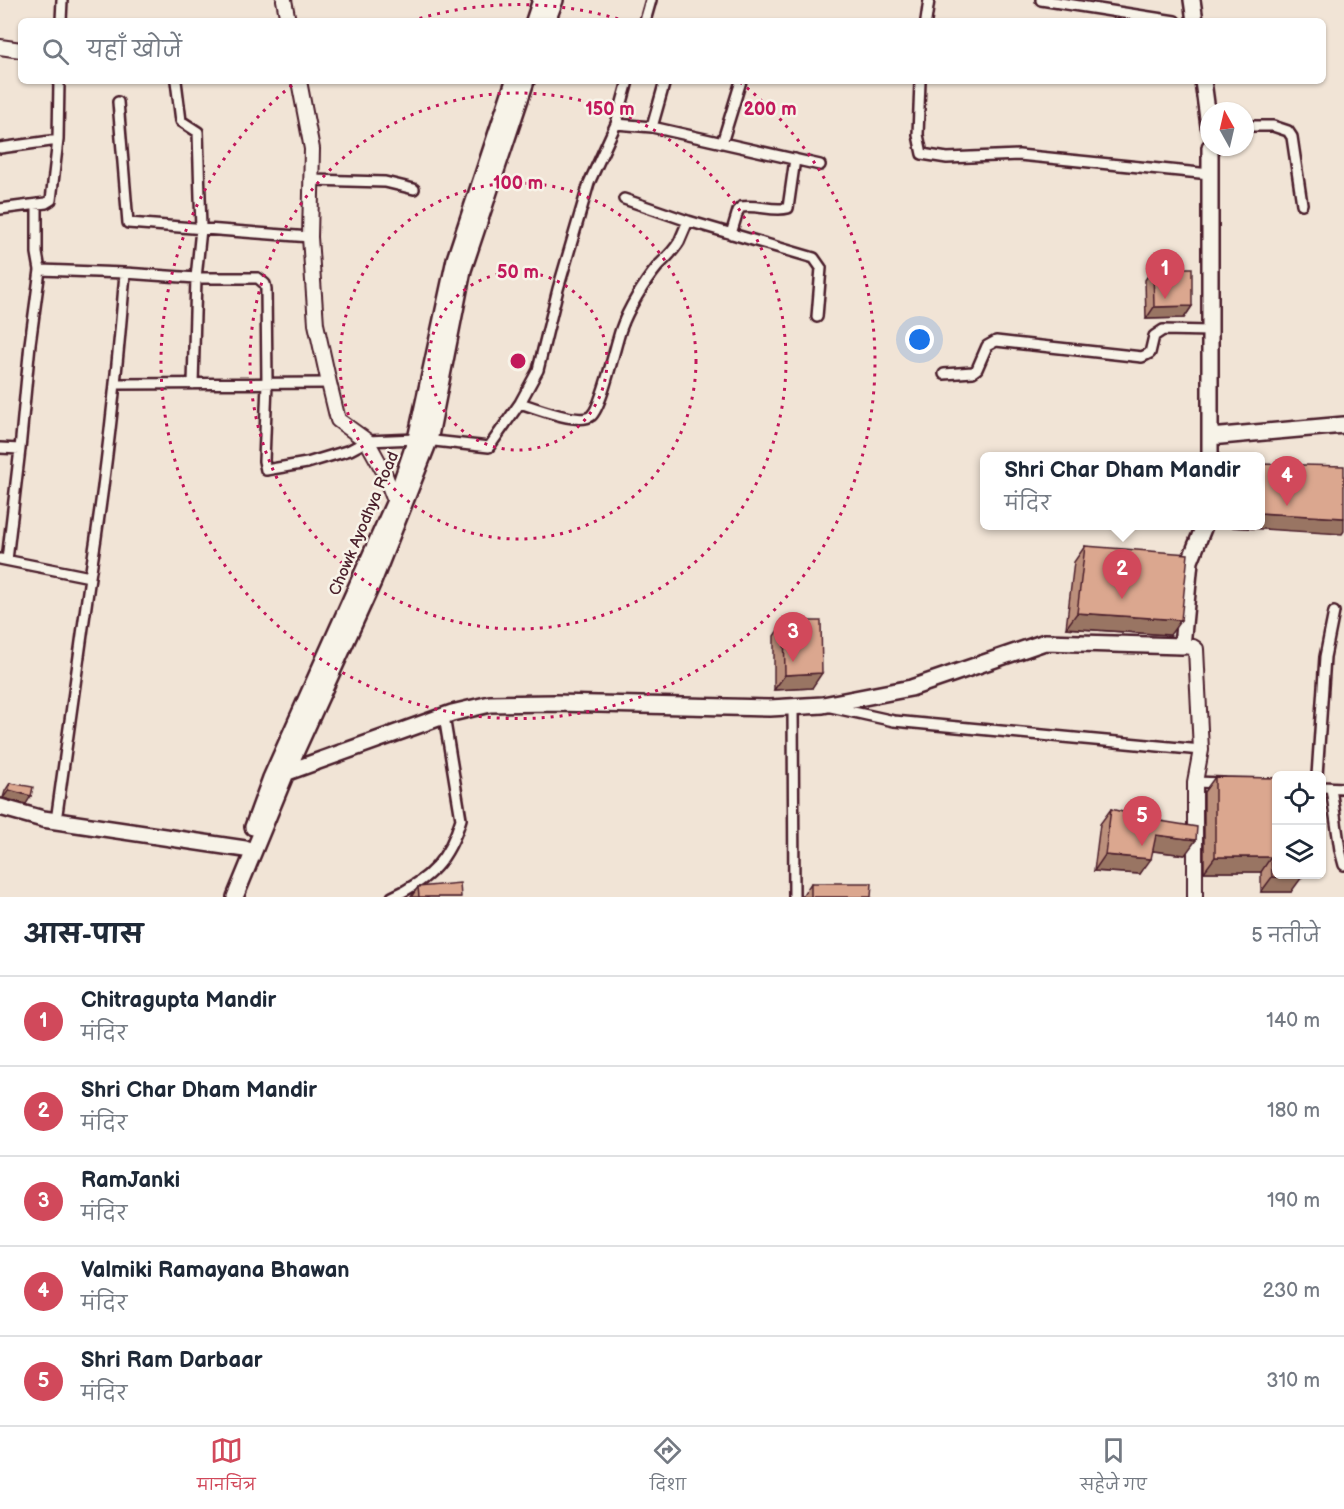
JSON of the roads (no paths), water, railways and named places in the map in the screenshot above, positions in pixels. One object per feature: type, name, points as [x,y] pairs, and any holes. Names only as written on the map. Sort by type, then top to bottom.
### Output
[{"type":"main road","points":[[535,18],[541,0]]},
{"type":"main road","points":[[549,18],[555,0]]},
{"type":"main road","points":[[1192,0],[1195,18]]},
{"type":"main road","name":"Chowk Ayodhya Road","points":[[225,897],[271,778],[423,440],[455,259],[513,84]]},
{"type":"main road","points":[[235,897],[286,773],[373,582],[423,440],[463,270],[525,84]]},
{"type":"main road","points":[[1203,84],[1206,102]]},
{"type":"main road","points":[[1210,156],[1210,452]]},
{"type":"main road","points":[[1210,437],[1344,425]]},
{"type":"main road","points":[[271,778],[444,716],[490,704],[555,703],[770,708],[823,705],[911,688],[1045,642],[1182,646],[1190,561],[1202,530]]},
{"type":"main road","points":[[0,807],[56,821],[244,849]]},
{"type":"street","points":[[61,18],[62,0]]},
{"type":"street","points":[[284,0],[287,18]]},
{"type":"street","points":[[646,18],[651,0]]},
{"type":"street","points":[[926,18],[929,0]]},
{"type":"street","points":[[1041,0],[1156,18]]},
{"type":"street","points":[[0,47],[18,50]]},
{"type":"street","points":[[0,209],[46,203],[51,200],[58,140],[59,84]]},
{"type":"street","points":[[176,84],[181,121],[198,132],[201,229],[196,278],[193,384]]},
{"type":"street","points":[[300,84],[312,149],[310,237],[316,324],[329,383],[338,420],[367,441],[383,470],[395,501]]},
{"type":"street","points":[[40,270],[196,278],[258,278],[265,284],[267,383],[264,461],[266,470],[307,463],[350,450],[367,441],[423,440],[489,447],[520,403],[538,370],[558,289],[589,183],[616,124],[627,84]]},
{"type":"street","points":[[652,126],[664,84]]},
{"type":"street","points":[[722,143],[740,84]]},
{"type":"street","points":[[920,84],[918,135],[922,154],[947,158],[1020,155],[1210,174]]},
{"type":"street","points":[[118,102],[128,223],[310,237]]},
{"type":"street","points":[[616,124],[652,126],[820,165]]},
{"type":"street","points":[[1254,126],[1273,126],[1288,131],[1292,137],[1302,204]]},
{"type":"street","points":[[0,148],[58,140]]},
{"type":"street","points":[[730,234],[741,207],[756,206],[778,210],[788,208],[795,159]]},
{"type":"street","points":[[311,180],[385,182],[414,189]]},
{"type":"street","points":[[624,199],[819,262],[821,268],[817,317]]},
{"type":"street","points":[[36,204],[37,253],[40,270],[20,449],[3,560],[90,577]]},
{"type":"street","points":[[520,403],[558,415],[590,418],[600,397],[627,312],[658,267],[669,257],[679,242],[688,221]]},
{"type":"street","points":[[56,821],[103,495],[116,384],[125,273]]},
{"type":"street","points":[[944,374],[973,372],[977,369],[987,346],[996,341],[1142,357],[1150,353],[1154,336],[1163,330],[1210,331]]},
{"type":"street","points":[[116,384],[329,383]]},
{"type":"street","points":[[0,448],[20,449]]},
{"type":"street","points":[[1317,771],[1325,657],[1334,612]]},
{"type":"street","points":[[1182,646],[1196,649],[1201,750],[1196,782],[1195,897]]},
{"type":"street","points":[[823,705],[894,720],[1201,750]]},
{"type":"street","points":[[793,706],[794,897]]},
{"type":"street","points":[[392,897],[412,888],[441,864],[457,834],[461,819],[444,716]]},
{"type":"street","points":[[1196,782],[1230,783]]},
{"type":"street","points":[[1344,788],[1326,787],[1344,865]]},
{"type":"place","name":"Chitragupta Mandir","points":[[1165,299]]},
{"type":"place","name":"Valmiki Ramayana Bhawan","points":[[1287,506]]},
{"type":"place","name":"Shri Char Dham Mandir","points":[[1122,599]]},
{"type":"place","name":"RamJanki","points":[[793,662]]},
{"type":"place","name":"Shri Ram Darbaar","points":[[1142,846]]}]
